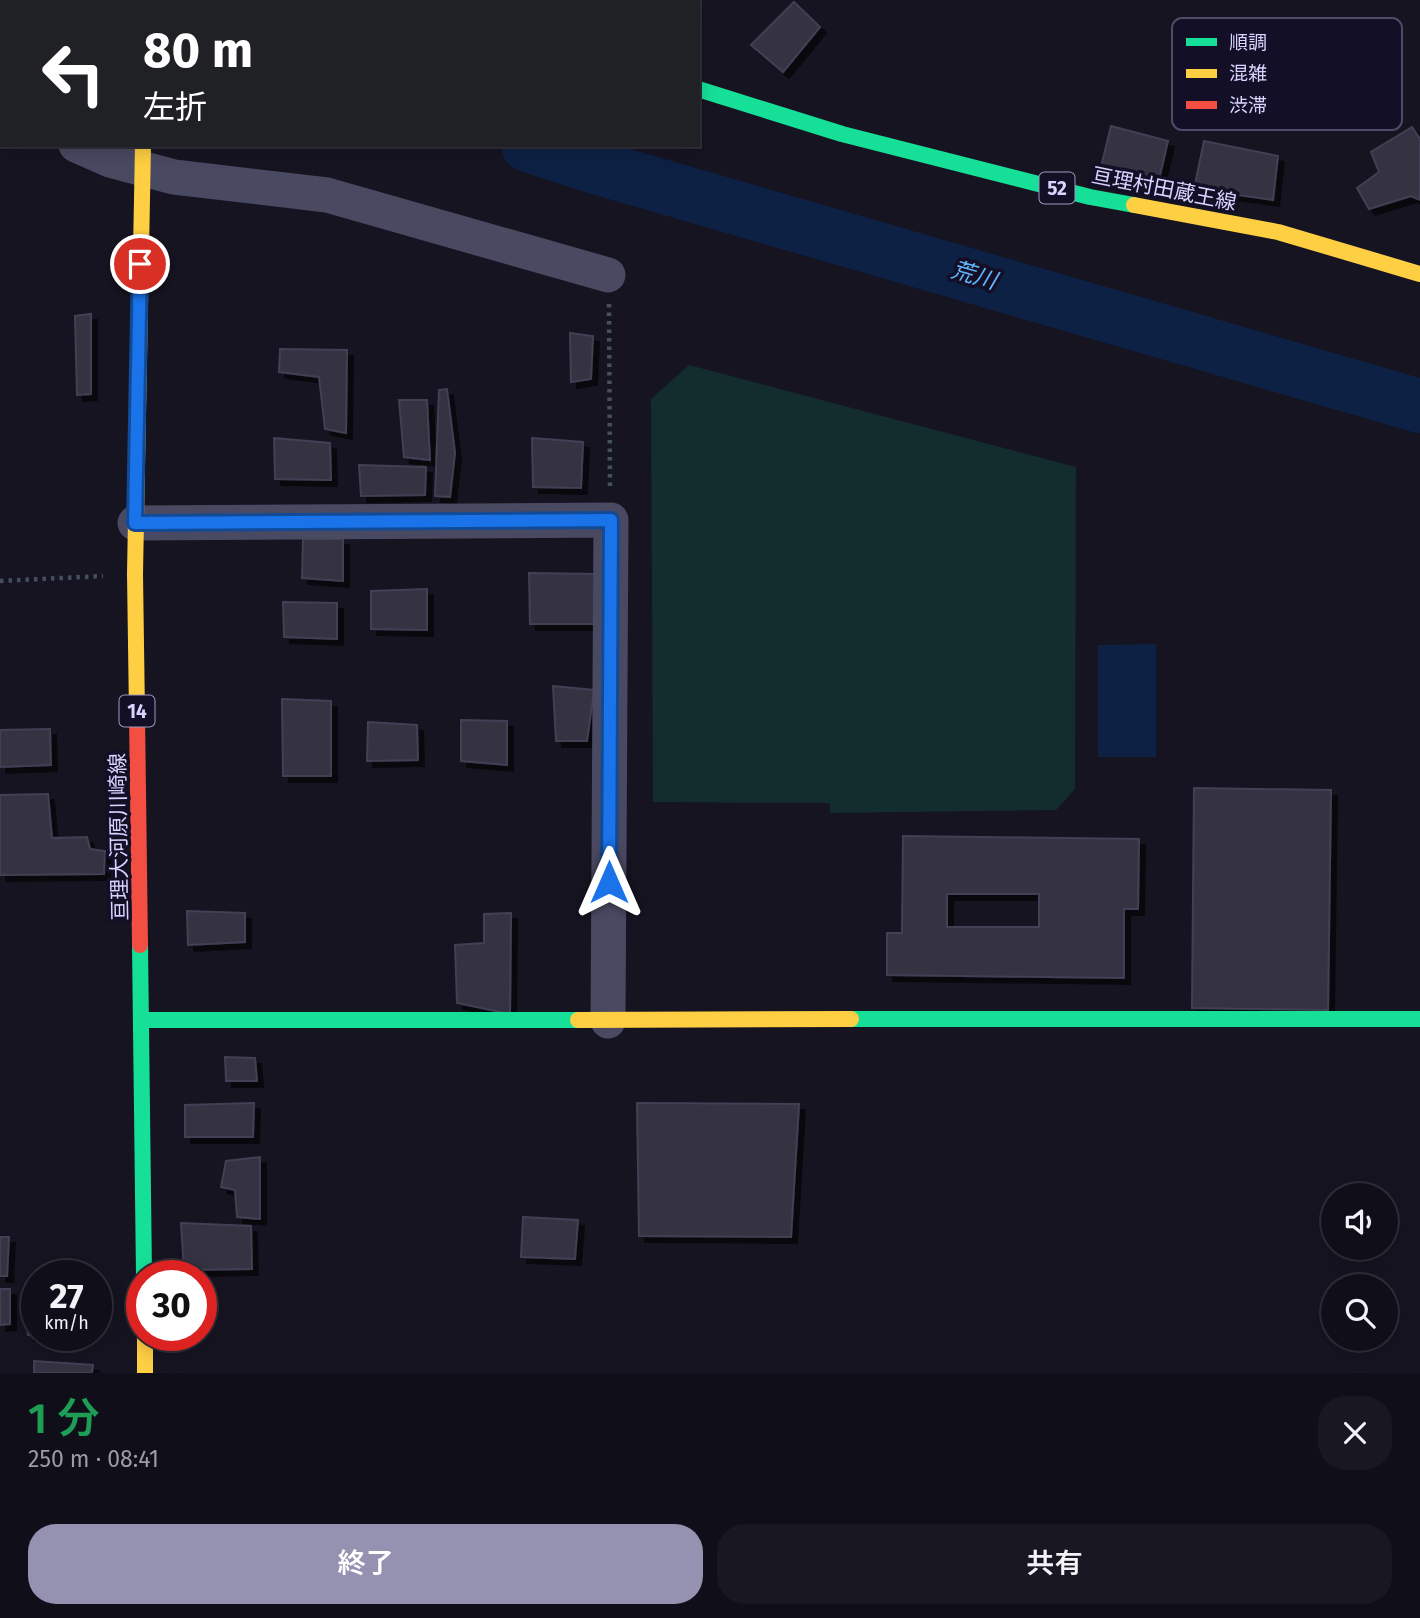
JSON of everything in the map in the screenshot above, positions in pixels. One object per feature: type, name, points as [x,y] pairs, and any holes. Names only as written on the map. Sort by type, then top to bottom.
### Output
[{"type":"main road","name":"亘理村田蔵王線","points":[[700,90],[842,134],[1090,197],[1278,232],[1420,274]]},
{"type":"main road","name":"亘理大河原川崎線","points":[[142,153],[135,574],[144,1260]]},
{"type":"main road","points":[[142,1020],[1420,1019]]},
{"type":"main road","points":[[145,1351],[145,1373]]},
{"type":"street","points":[[81,147],[110,160],[142,153],[174,177],[327,195],[608,275]]},
{"type":"street","points":[[135,523],[611,520],[608,1021]]},
{"type":"path","points":[[608,275],[611,520]]},
{"type":"path","points":[[0,581],[135,574]]},
{"type":"green space","points":[[689,365],[1076,467],[1075,789],[1056,810],[830,813],[830,803],[653,802],[651,399]]},
{"type":"water","points":[[1156,644],[1156,757],[1098,757],[1098,645]]},
{"type":"building","points":[[794,2],[820,27],[783,72],[751,45]]},
{"type":"building","points":[[1111,126],[1168,141],[1157,188],[1099,175]]},
{"type":"building","points":[[1412,127],[1420,139],[1420,200],[1411,196],[1369,209],[1357,188],[1379,172],[1371,152]]},
{"type":"building","points":[[1204,141],[1278,156],[1273,200],[1194,189]]},
{"type":"building","points":[[91,314],[91,394],[77,395],[75,316]]},
{"type":"building","points":[[570,333],[593,336],[591,379],[571,382]]},
{"type":"building","points":[[280,349],[347,350],[346,433],[325,429],[319,377],[279,372]]},
{"type":"building","points":[[447,389],[455,453],[450,497],[435,496],[439,390]]},
{"type":"building","points":[[399,400],[427,400],[430,460],[404,457]]},
{"type":"building","points":[[274,438],[330,443],[331,480],[275,479]]},
{"type":"building","points":[[532,438],[583,442],[581,488],[533,487]]},
{"type":"building","points":[[359,465],[426,467],[425,495],[361,496]]},
{"type":"building","points":[[303,539],[343,539],[343,581],[302,578]]},
{"type":"building","points":[[529,573],[597,574],[598,624],[530,624]]},
{"type":"building","points":[[427,589],[427,630],[371,629],[371,591]]},
{"type":"building","points":[[283,602],[337,603],[337,639],[284,637]]},
{"type":"building","points":[[553,686],[594,690],[587,741],[556,741]]},
{"type":"building","points":[[282,699],[331,701],[331,776],[283,776]]},
{"type":"building","points":[[461,720],[507,721],[507,765],[461,761]]},
{"type":"building","points":[[368,722],[417,725],[418,760],[367,761]]},
{"type":"building","points":[[50,729],[51,765],[0,767],[0,730]]},
{"type":"building","points":[[1194,788],[1331,790],[1328,1010],[1192,1008]]},
{"type":"building","points":[[48,794],[52,838],[87,837],[90,849],[105,851],[104,874],[0,875],[0,795]]},
{"type":"building","points":[[903,836],[1139,839],[1138,909],[1124,909],[1124,978],[887,975],[887,933],[902,933]],"holes":[[[947,894],[1039,894],[1039,927],[947,927]]]},
{"type":"building","points":[[187,911],[245,913],[245,942],[188,945]]},
{"type":"building","points":[[511,913],[510,1014],[457,1003],[455,945],[484,943],[484,914]]},
{"type":"building","points":[[225,1057],[255,1058],[257,1081],[226,1081]]},
{"type":"building","points":[[254,1103],[253,1137],[185,1137],[185,1105]]},
{"type":"building","points":[[637,1103],[799,1104],[791,1237],[639,1236]]},
{"type":"building","points":[[260,1157],[260,1219],[237,1217],[235,1190],[221,1187],[226,1161]]},
{"type":"building","points":[[523,1217],[578,1220],[575,1259],[521,1257]]},
{"type":"building","points":[[181,1223],[251,1226],[252,1269],[217,1270],[217,1260],[183,1260]]},
{"type":"building","points":[[0,1237],[9,1237],[7,1276],[0,1276]]},
{"type":"building","points":[[0,1289],[10,1289],[10,1324],[0,1325]]},
{"type":"building","points":[[34,1361],[93,1365],[92,1373],[34,1373]]},
{"type":"waterway","name":"荒川","points":[[534,147],[1420,406]]},
{"type":"traffic: fast","points":[[700,90],[842,134],[1090,197],[1134,205]]},
{"type":"traffic: fast","points":[[140,945],[144,1260]]},
{"type":"traffic: fast","points":[[851,1019],[1420,1019]]},
{"type":"traffic: fast","points":[[143,1020],[578,1020]]},
{"type":"traffic: slow","points":[[137,714],[135,574],[143,147]]},
{"type":"traffic: slow","points":[[1134,205],[1278,232],[1420,274]]},
{"type":"traffic: slow","points":[[578,1020],[851,1019]]},
{"type":"traffic: slow","points":[[145,1351],[145,1373]]},
{"type":"traffic: jam","points":[[137,714],[140,945]]},
{"type":"route","points":[[140,264],[135,523],[611,520],[609,882]]}]
